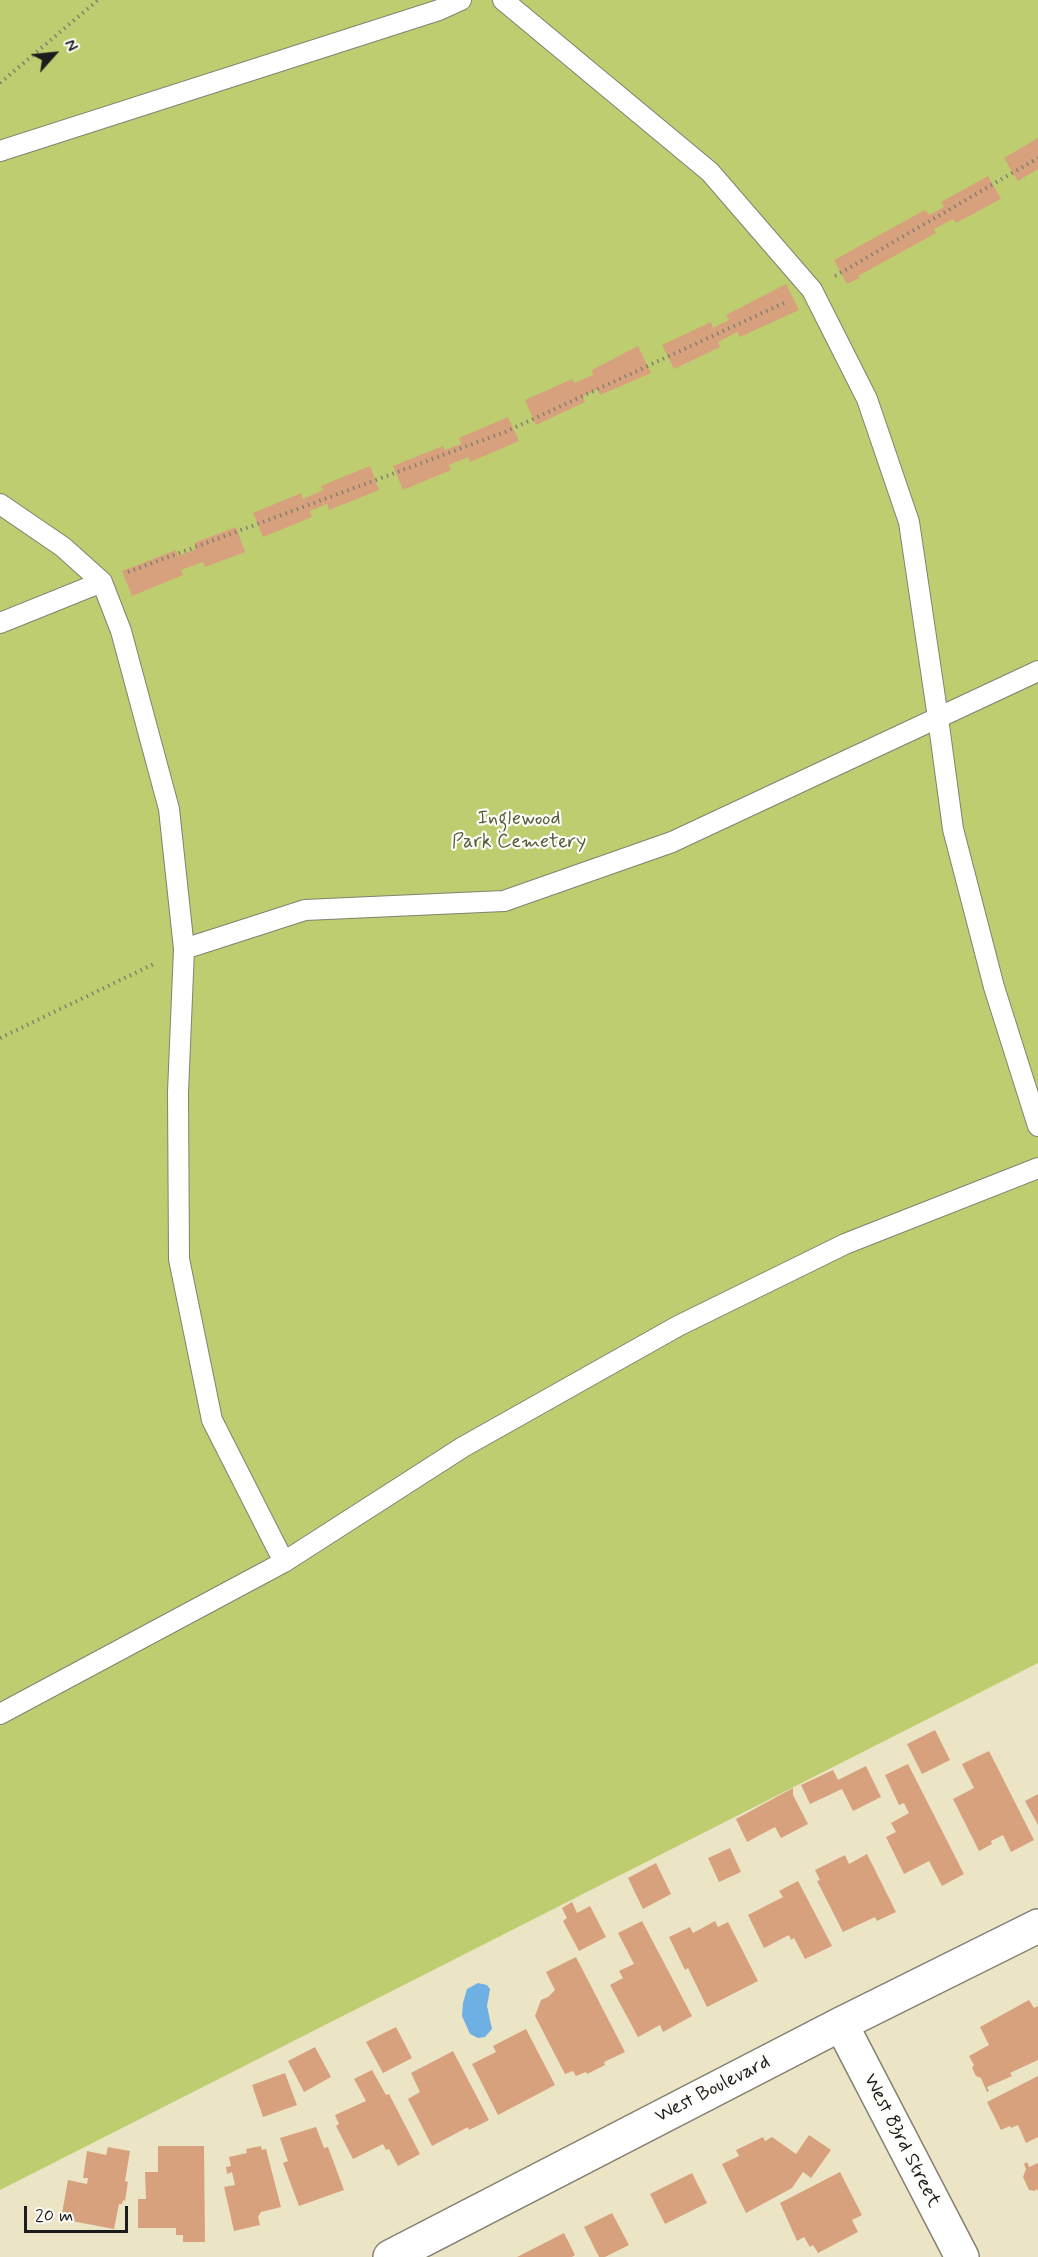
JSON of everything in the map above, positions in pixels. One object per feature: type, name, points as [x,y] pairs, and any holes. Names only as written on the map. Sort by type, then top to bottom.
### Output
[{"type":"street","name":"West Boulevard","points":[[390,2257],[841,2024],[1038,1926]]},
{"type":"street","name":"West 83rd Street","points":[[841,2024],[962,2257]]},
{"type":"lane","points":[[0,151],[439,10],[461,0]]},
{"type":"lane","points":[[503,0],[710,172],[812,290],[867,399],[909,522],[953,829],[994,987],[1038,1126]]},
{"type":"lane","points":[[0,504],[63,547],[102,582],[121,631],[169,809],[184,949],[178,1092],[179,1259],[212,1420],[284,1562]]},
{"type":"lane","points":[[0,623],[102,582]]},
{"type":"lane","points":[[184,949],[305,910],[504,900],[672,842],[1038,671]]},
{"type":"lane","points":[[0,1714],[284,1562],[464,1447],[678,1326],[846,1244],[1038,1168]]},
{"type":"path","points":[[0,83],[98,0]]},
{"type":"path","points":[[102,582],[505,432],[812,290],[1038,158]]},
{"type":"path","points":[[0,1038],[184,949]]},
{"type":"green space","name":"Inglewood Park Cemetery","points":[[0,0],[1038,0],[1038,1663],[0,2190]]},
{"type":"water","points":[[478,1983],[487,1985],[490,1989],[487,2006],[492,2029],[485,2037],[478,2038],[470,2034],[462,2016],[467,1989]]},
{"type":"building","points":[[1038,138],[1038,169],[1018,181],[1004,158]]},
{"type":"building","points":[[988,176],[1001,199],[956,223],[953,219],[934,229],[936,233],[847,284],[834,260],[925,210],[929,215],[944,207],[941,202]]},
{"type":"building","points":[[786,284],[799,310],[740,337],[737,332],[718,342],[720,347],[674,369],[662,345],[711,322],[713,328],[729,320],[726,315]]},
{"type":"building","points":[[638,346],[651,373],[600,395],[598,389],[583,396],[585,402],[536,425],[525,400],[572,379],[574,383],[593,375],[592,370]]},
{"type":"building","points":[[508,417],[519,441],[470,462],[468,457],[449,465],[451,470],[403,490],[393,466],[443,446],[445,450],[461,444],[459,438]]},
{"type":"building","points":[[370,466],[379,490],[329,510],[327,504],[310,511],[312,517],[263,537],[253,513],[301,493],[303,499],[323,490],[321,486]]},
{"type":"building","points":[[236,527],[245,552],[205,567],[203,562],[181,570],[183,575],[132,596],[122,571],[176,550],[178,556],[196,549],[194,543]]},
{"type":"building","points":[[935,1730],[950,1760],[922,1774],[907,1744]]},
{"type":"building","points":[[989,1751],[1034,1840],[1011,1852],[1003,1835],[979,1851],[953,1799],[974,1788],[962,1764]]},
{"type":"building","points":[[908,1764],[964,1874],[942,1886],[929,1861],[904,1874],[886,1837],[896,1832],[891,1823],[909,1813],[904,1803],[899,1805],[885,1775]]},
{"type":"building","points":[[866,1766],[881,1797],[853,1811],[842,1789],[810,1804],[801,1785],[833,1770],[838,1780]]},
{"type":"building","points":[[793,1788],[793,1795],[808,1824],[781,1838],[775,1827],[747,1842],[736,1819]]},
{"type":"building","points":[[1038,1794],[1038,1825],[1025,1801]]},
{"type":"building","points":[[730,1848],[741,1872],[719,1882],[708,1858]]},
{"type":"building","points":[[867,1854],[896,1912],[877,1921],[875,1917],[843,1932],[817,1881],[820,1880],[815,1870],[845,1855],[849,1864]]},
{"type":"building","points":[[656,1863],[671,1894],[643,1909],[628,1878]]},
{"type":"building","points":[[798,1881],[832,1946],[805,1959],[794,1938],[791,1940],[789,1935],[764,1948],[748,1915],[783,1897],[779,1891]]},
{"type":"building","points":[[572,1902],[577,1913],[590,1906],[606,1937],[579,1951],[563,1921],[567,1918],[562,1908]]},
{"type":"building","points":[[642,1921],[692,2016],[663,2032],[660,2025],[638,2037],[610,1985],[623,1978],[619,1971],[634,1964],[618,1933]]},
{"type":"building","points":[[715,1921],[718,1927],[728,1922],[758,1981],[707,2007],[688,1968],[685,1970],[669,1937],[690,1927],[693,1933]]},
{"type":"building","points":[[576,1957],[625,2052],[604,2062],[605,2065],[587,2074],[586,2072],[576,2076],[573,2071],[565,2074],[535,2016],[541,2000],[555,1990],[546,1972]]},
{"type":"building","points":[[1029,2000],[1034,2008],[1038,2006],[1038,2060],[1010,2073],[1012,2076],[987,2087],[989,2091],[987,2092],[981,2078],[976,2076],[972,2068],[974,2065],[969,2056],[989,2045],[980,2027]]},
{"type":"building","points":[[396,2027],[412,2058],[383,2073],[366,2042]]},
{"type":"building","points":[[526,2029],[555,2085],[498,2115],[472,2064],[496,2052],[493,2046]]},
{"type":"building","points":[[315,2047],[331,2077],[304,2092],[288,2061]]},
{"type":"building","points":[[453,2051],[489,2120],[469,2130],[468,2127],[432,2146],[408,2099],[420,2092],[411,2073]]},
{"type":"building","points":[[372,2070],[386,2095],[389,2094],[420,2154],[398,2166],[389,2149],[386,2150],[383,2144],[353,2159],[336,2126],[339,2124],[335,2115],[366,2101],[354,2079]]},
{"type":"building","points":[[285,2073],[297,2105],[263,2117],[252,2085]]},
{"type":"building","points":[[1038,2076],[1038,2137],[1026,2143],[1018,2125],[1001,2130],[987,2102]]},
{"type":"building","points":[[316,2127],[324,2148],[328,2147],[344,2190],[299,2206],[283,2163],[288,2161],[280,2138]]},
{"type":"building","points":[[809,2135],[831,2150],[811,2178],[803,2172],[792,2188],[746,2213],[722,2164],[739,2156],[736,2150],[763,2137],[765,2141],[772,2137],[796,2154]]},
{"type":"building","points":[[158,2146],[204,2146],[205,2242],[183,2242],[183,2235],[176,2235],[176,2228],[138,2228],[138,2199],[146,2199],[145,2172],[158,2172]]},
{"type":"building","points":[[261,2146],[262,2150],[266,2149],[281,2207],[261,2212],[258,2217],[260,2225],[234,2231],[224,2187],[235,2185],[232,2172],[227,2174],[226,2167],[231,2166],[229,2157],[247,2153],[246,2149]]},
{"type":"building","points":[[108,2147],[130,2151],[125,2181],[128,2182],[125,2201],[119,2204],[114,2229],[61,2219],[68,2180],[87,2184],[88,2178],[83,2178],[87,2151],[106,2155]]},
{"type":"building","points":[[1027,2162],[1029,2167],[1038,2163],[1038,2191],[1029,2190],[1023,2177],[1026,2169],[1024,2164]]},
{"type":"building","points":[[840,2172],[862,2215],[852,2220],[858,2232],[818,2253],[813,2245],[810,2247],[804,2237],[797,2241],[780,2203]]},
{"type":"building","points":[[692,2173],[707,2203],[665,2224],[650,2194]]},
{"type":"building","points":[[612,2213],[629,2245],[605,2257],[599,2257],[584,2227]]},
{"type":"building","points":[[564,2233],[575,2255],[572,2257],[517,2257]]}]
